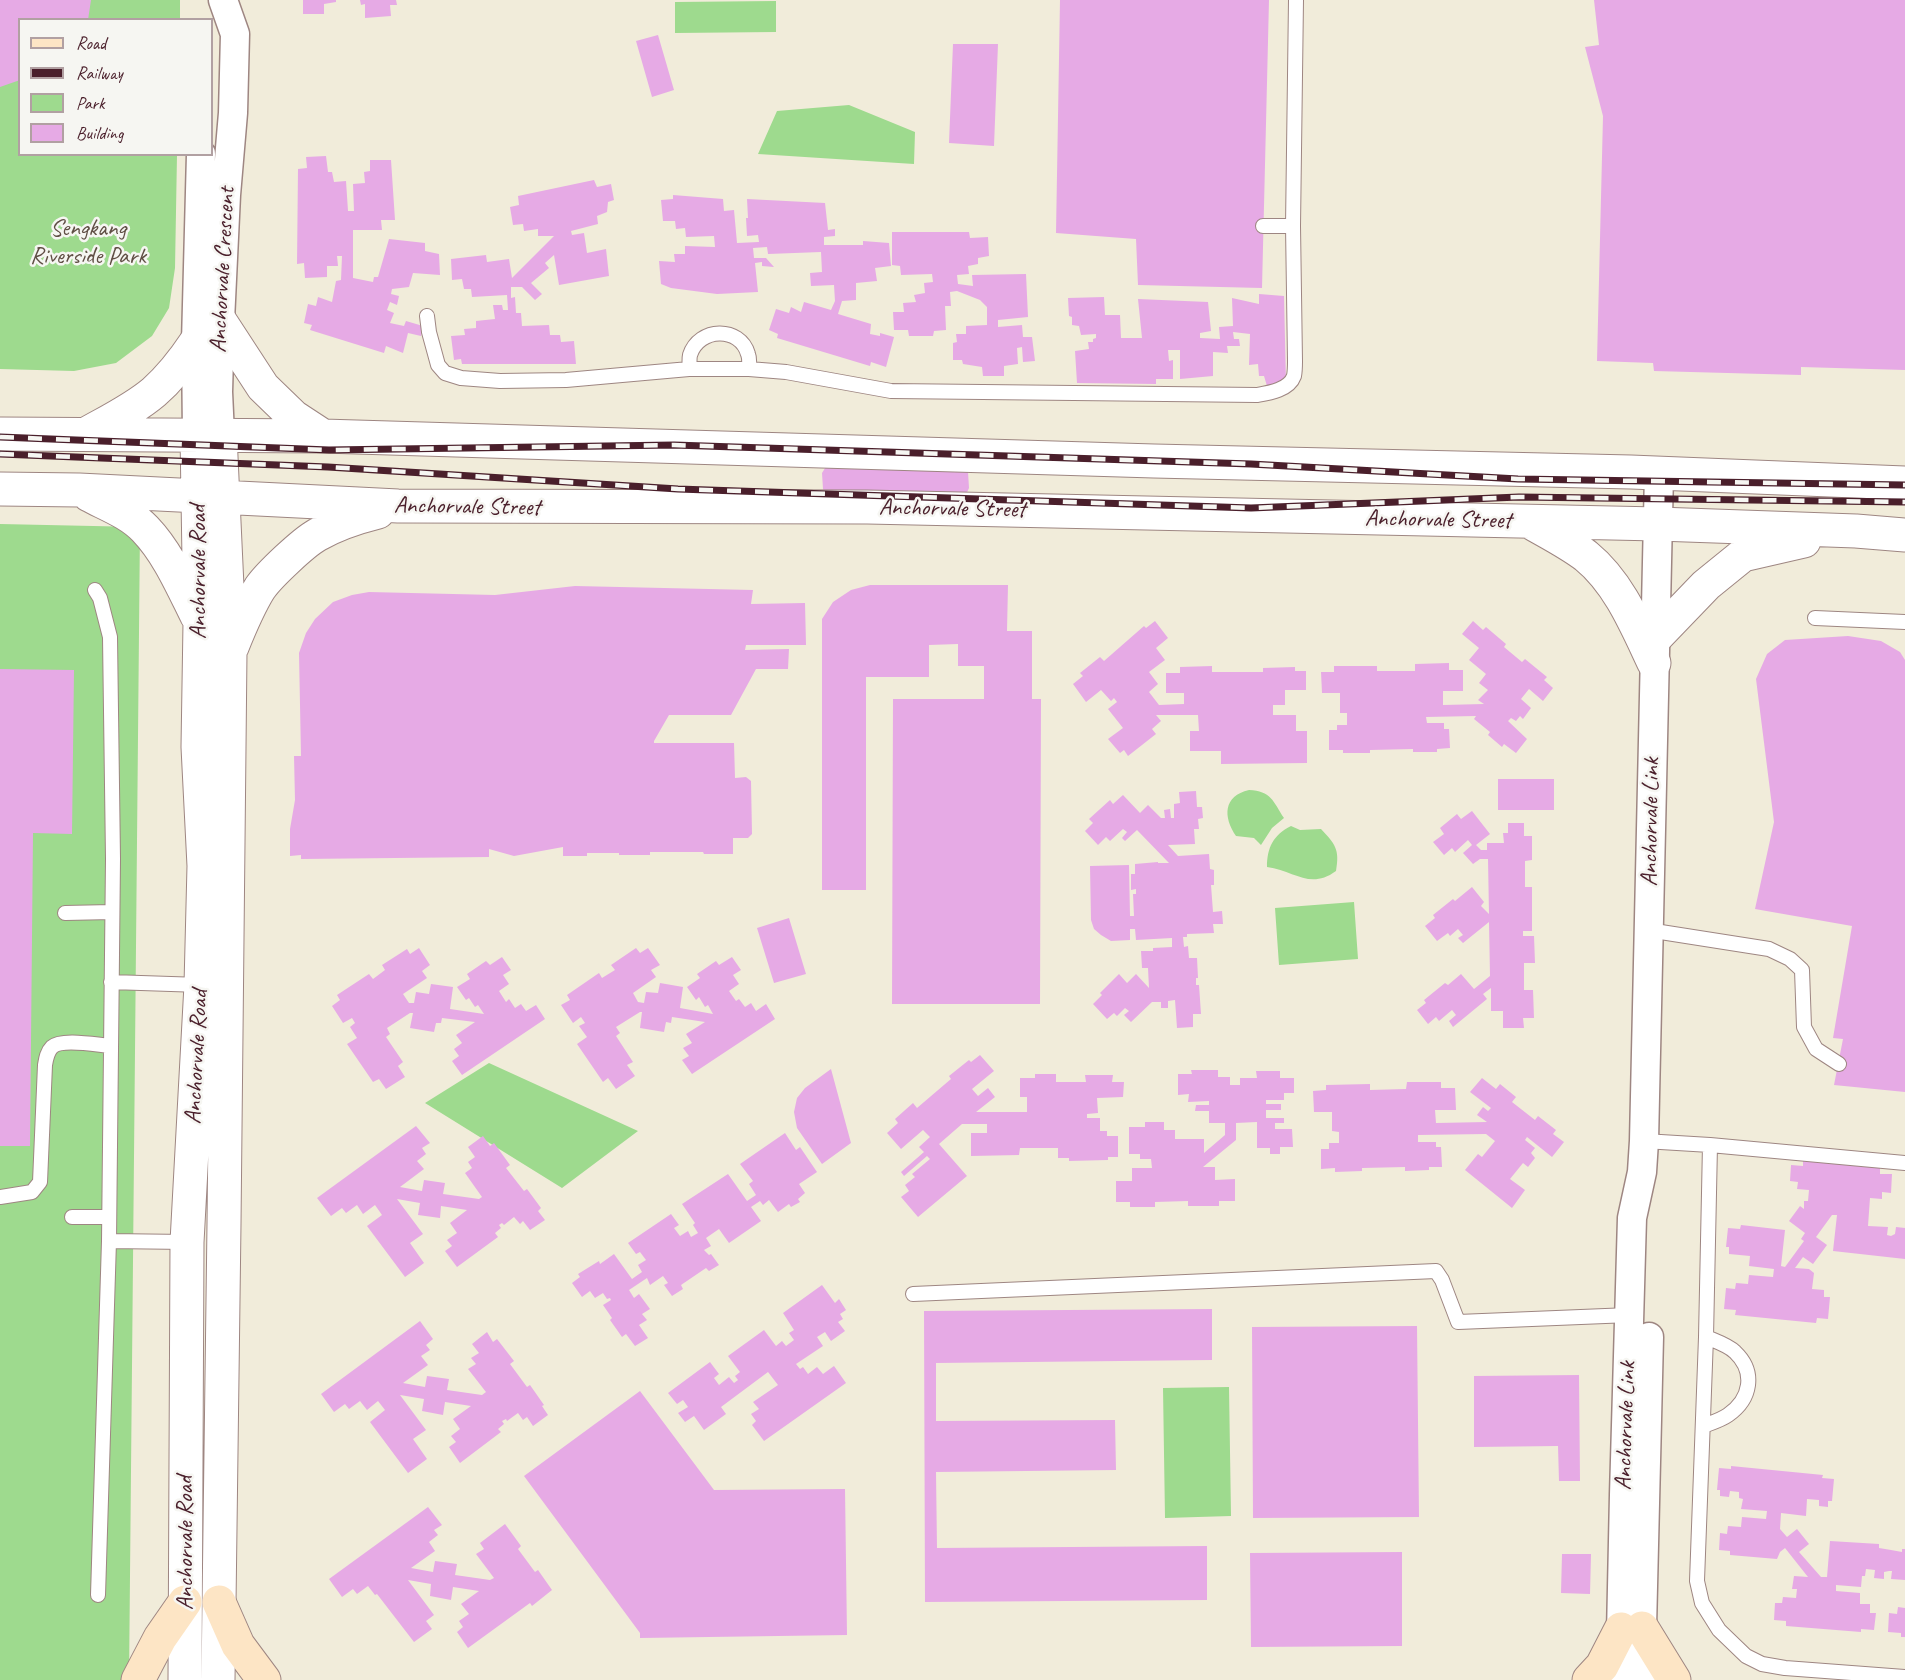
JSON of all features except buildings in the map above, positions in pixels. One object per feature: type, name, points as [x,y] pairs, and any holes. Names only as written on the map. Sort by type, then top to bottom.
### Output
[{"type":"main road","points":[[138,1680],[160,1638],[185,1602]]},
{"type":"main road","points":[[219,1602],[238,1645],[264,1680]]},
{"type":"main road","points":[[1589,1680],[1631,1629],[1674,1680]]},
{"type":"street","points":[[208,18],[212,0]]},
{"type":"street","name":"Anchorvale Crescent","points":[[209,435],[218,392],[226,195],[233,113],[235,34],[223,0]]},
{"type":"street","name":"Anchorvale Crescent","points":[[201,156],[196,342],[209,435]]},
{"type":"street","points":[[220,321],[263,387],[294,417],[323,436]]},
{"type":"street","points":[[84,435],[155,391],[181,363],[196,342]]},
{"type":"street","points":[[0,434],[323,436],[1154,461],[1659,473],[1905,483]]},
{"type":"street","name":"Anchorvale Road","points":[[209,435],[211,498],[230,652],[218,1680]]},
{"type":"street","name":"Anchorvale Link","points":[[1642,1680],[1631,1629],[1624,1495],[1632,1218],[1642,1172],[1644,1141],[1659,473]]},
{"type":"street","name":"Anchorvale Street","points":[[0,489],[79,490],[398,506],[867,507],[1658,524],[1856,531],[1905,535]]},
{"type":"street","points":[[79,490],[125,513],[144,528],[173,568],[200,623]]},
{"type":"street","name":"Anchorvale Road","points":[[186,1680],[187,1242],[201,985],[204,866],[198,747],[200,623],[211,498]]},
{"type":"street","points":[[230,652],[245,616],[261,587],[280,566],[317,535],[357,518],[398,506]]},
{"type":"street","points":[[1528,521],[1587,557],[1604,574],[1654,650],[1706,585],[1743,555],[1856,531]]},
{"type":"street","name":"Anchorvale Link","points":[[1620,1680],[1631,1629],[1652,1219],[1642,1172]]},
{"type":"lane","points":[[427,315],[438,365],[445,373],[461,378],[500,381],[566,380],[690,369],[749,369],[786,372],[891,391],[1251,395],[1268,393],[1285,387],[1293,377],[1295,361],[1293,226],[1296,0]]},
{"type":"lane","points":[[1263,226],[1293,226]]},
{"type":"lane","points":[[690,369],[690,356],[695,345],[706,336],[718,333],[731,335],[742,343],[748,355],[749,369]]},
{"type":"lane","points":[[95,590],[100,598],[110,637],[112,912],[109,1241],[98,1595]]},
{"type":"lane","points":[[1815,618],[1905,622]]},
{"type":"lane","points":[[64,913],[112,912]]},
{"type":"lane","points":[[1648,930],[1769,949],[1790,959],[1802,970],[1804,1027],[1816,1050],[1839,1064]]},
{"type":"lane","points":[[111,982],[201,985]]},
{"type":"lane","points":[[0,1197],[32,1192],[40,1182],[45,1065],[49,1051],[61,1042],[111,1046]]},
{"type":"lane","points":[[1644,1141],[1905,1163]]},
{"type":"lane","points":[[1710,1145],[1697,1581],[1702,1603],[1719,1630],[1746,1656],[1762,1664],[1785,1668],[1905,1677]]},
{"type":"lane","points":[[72,1217],[109,1217]]},
{"type":"lane","points":[[109,1241],[187,1242]]},
{"type":"lane","points":[[913,1294],[1436,1271],[1442,1280],[1458,1322],[1630,1315]]},
{"type":"lane","points":[[1702,1426],[1728,1415],[1744,1400],[1749,1377],[1746,1364],[1734,1350],[1706,1337]]},
{"type":"green space","name":"Sengkang Riverside Park","points":[[0,0],[180,0],[180,18],[18,18],[18,156],[177,156],[175,268],[169,308],[152,336],[116,363],[74,371],[0,369]]},
{"type":"green space","points":[[776,1],[776,32],[675,33],[675,2]]},
{"type":"green space","points":[[849,105],[915,132],[914,164],[758,154],[777,111]]},
{"type":"green space","points":[[0,524],[140,527],[129,1680],[0,1680]]},
{"type":"green space","points":[[1249,790],[1267,795],[1284,818],[1272,828],[1261,845],[1254,838],[1236,836],[1229,822],[1230,802],[1240,793]]},
{"type":"green space","points":[[1291,826],[1300,830],[1321,829],[1337,852],[1336,871],[1318,879],[1310,879],[1267,867],[1272,843]]},
{"type":"green space","points":[[1354,902],[1358,959],[1279,965],[1275,908]]},
{"type":"green space","points":[[489,1063],[638,1131],[562,1188],[425,1103]]},
{"type":"green space","points":[[1229,1387],[1231,1516],[1165,1518],[1163,1388]]},
{"type":"railway","points":[[0,437],[329,450],[674,445],[1251,464],[1518,479],[1905,485]]},
{"type":"railway","points":[[0,454],[328,467],[678,489],[1251,508],[1519,497],[1905,502]]}]
